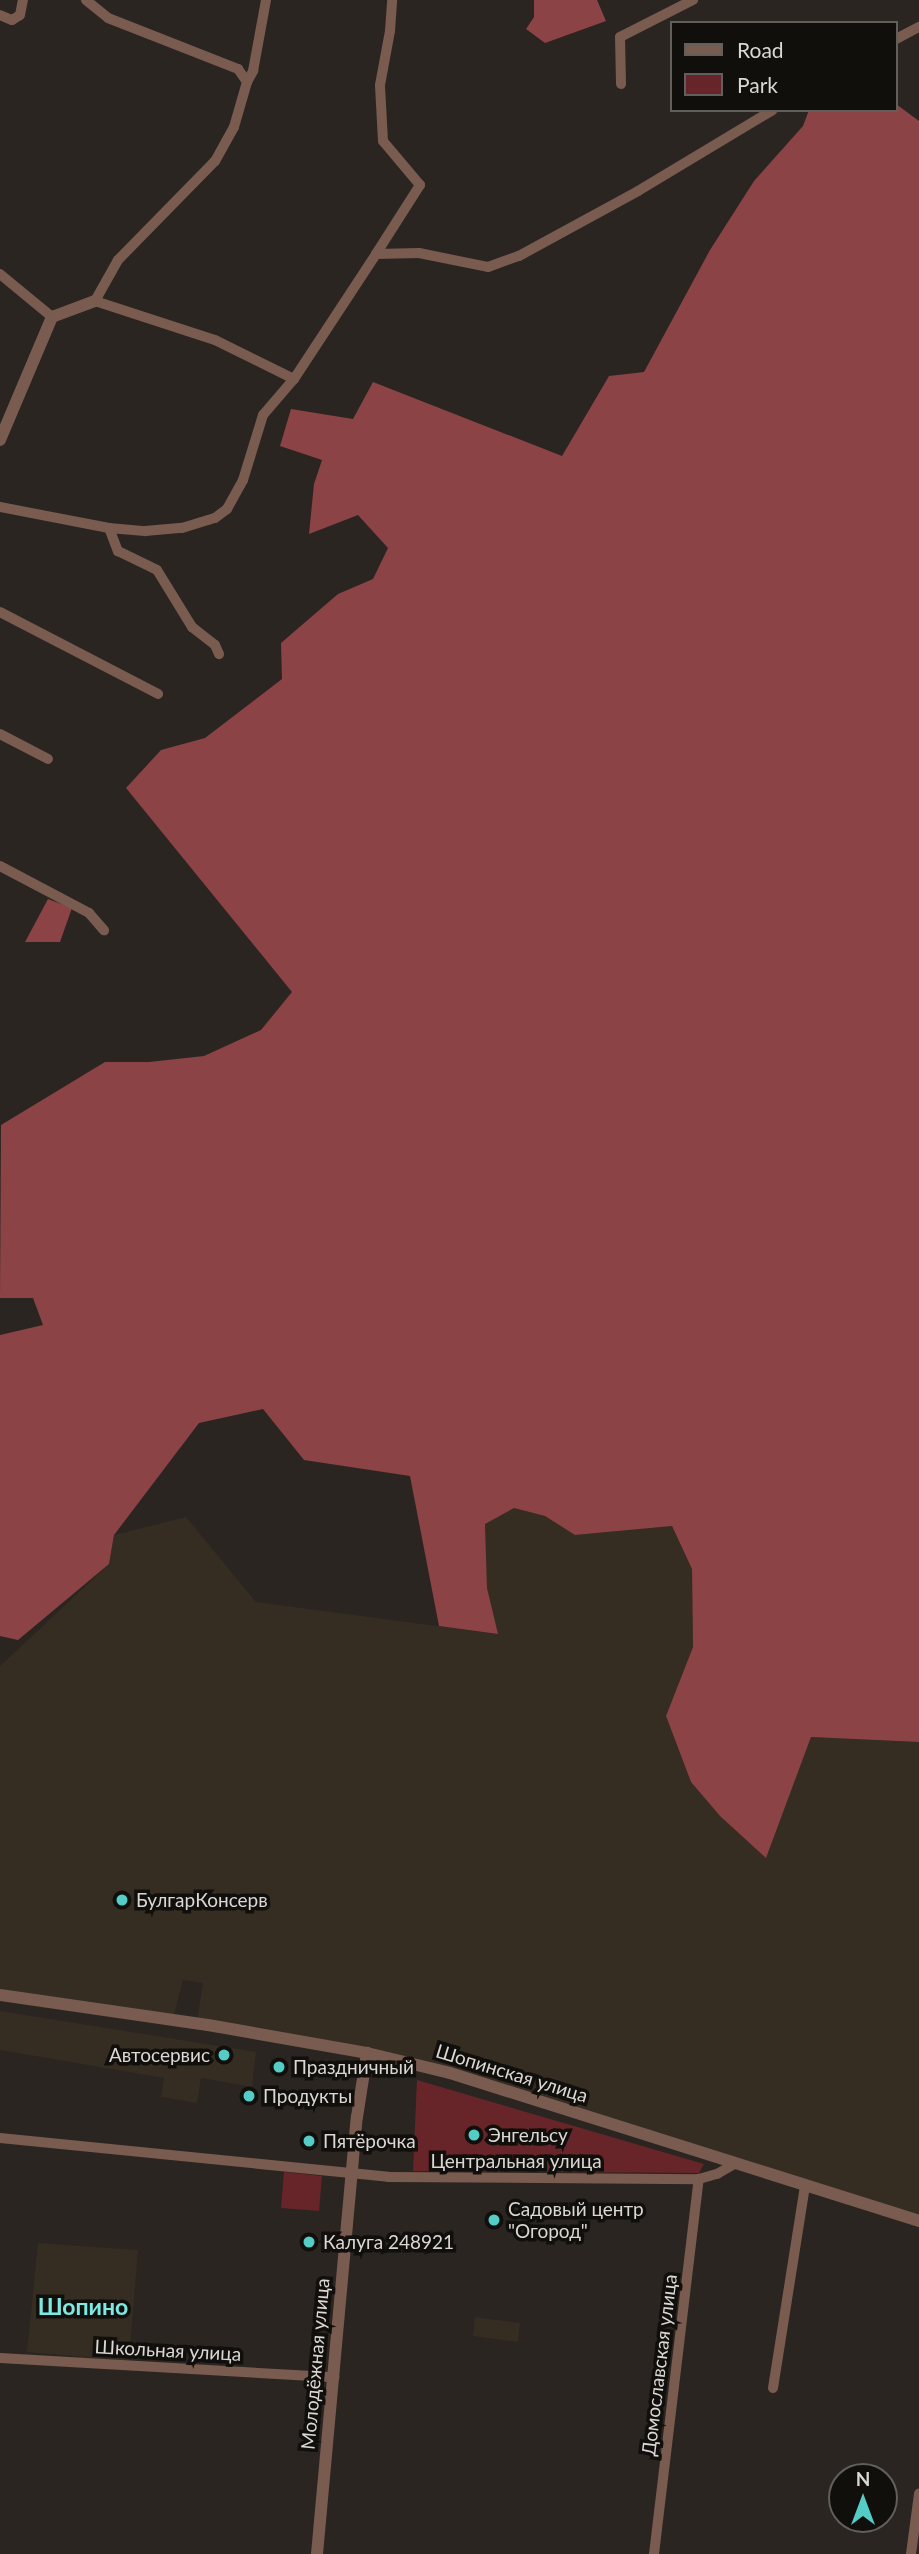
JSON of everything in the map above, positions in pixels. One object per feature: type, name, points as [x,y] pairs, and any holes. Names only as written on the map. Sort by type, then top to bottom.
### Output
[{"type":"street","points":[[0,15],[12,20],[20,15],[23,0]]},
{"type":"street","points":[[86,0],[108,18],[238,69],[247,82]]},
{"type":"street","points":[[95,301],[118,260],[215,161],[234,127],[247,82],[253,71],[265,0]]},
{"type":"street","points":[[0,507],[109,528],[145,531],[182,528],[208,521],[227,509],[243,481],[263,415],[294,379],[420,185],[383,141],[380,85],[390,32],[392,0]]},
{"type":"street","points":[[621,84],[620,37],[693,0]]},
{"type":"street","points":[[898,38],[919,27]]},
{"type":"street","points":[[376,254],[419,253],[488,267],[519,256],[638,191],[770,112]]},
{"type":"street","points":[[0,274],[52,317]]},
{"type":"street","points":[[0,440],[52,317],[95,301],[215,340],[294,379]]},
{"type":"street","points":[[109,528],[118,551],[157,570],[192,627],[215,645],[219,654]]},
{"type":"street","points":[[0,612],[158,694]]},
{"type":"street","points":[[0,734],[48,759]]},
{"type":"street","points":[[0,866],[89,913],[104,930]]},
{"type":"street","name":"Шопинская улица","points":[[0,1995],[208,2025],[367,2053],[450,2073],[919,2221]]},
{"type":"street","name":"Молодёжная улица","points":[[317,2554],[352,2174],[367,2053]]},
{"type":"street","name":"Центральная улица","points":[[0,2138],[352,2174],[432,2178],[699,2179],[717,2174],[736,2163]]},
{"type":"street","name":"Домославская улица","points":[[654,2554],[699,2179]]},
{"type":"street","points":[[773,2388],[796,2226],[805,2185]]},
{"type":"street","name":"Школьная улица","points":[[0,2358],[334,2377]]},
{"type":"street","points":[[911,2554],[919,2494]]},
{"type":"shaded area","points":[[534,0],[597,0],[606,21],[545,43],[526,29],[534,17]]},
{"type":"shaded area","points":[[898,105],[919,121],[919,1742],[811,1737],[766,1858],[720,1816],[691,1782],[666,1716],[693,1647],[692,1569],[672,1526],[575,1535],[545,1516],[514,1508],[485,1524],[487,1588],[498,1634],[439,1626],[410,1476],[304,1460],[263,1409],[199,1423],[114,1535],[109,1564],[18,1640],[0,1636],[0,1335],[43,1325],[33,1298],[0,1298],[1,1125],[105,1062],[149,1062],[204,1056],[261,1030],[292,992],[126,788],[161,750],[205,738],[282,679],[281,643],[338,594],[373,579],[388,548],[358,515],[309,534],[314,484],[322,460],[280,446],[291,409],[353,419],[373,382],[562,456],[609,376],[644,372],[710,250],[754,181],[803,126],[808,112],[898,112]]},
{"type":"shaded area","points":[[48,899],[72,908],[60,942],[25,942]]},
{"type":"shaded area","points":[[514,1508],[545,1516],[576,1535],[672,1526],[692,1569],[693,1647],[666,1716],[691,1782],[720,1816],[765,1857],[811,1737],[919,1742],[919,2222],[363,2049],[196,2027],[203,1983],[183,1980],[172,2023],[0,1989],[0,1666],[109,1564],[114,1535],[186,1517],[256,1602],[497,1634],[487,1588],[485,1523]]},
{"type":"shaded area","points":[[0,2011],[256,2052],[252,2087],[201,2078],[197,2103],[161,2097],[164,2078],[0,2050]]},
{"type":"shaded area","points":[[38,2243],[138,2250],[129,2361],[27,2352]]},
{"type":"shaded area","points":[[475,2317],[520,2323],[518,2342],[473,2336]]},
{"type":"green space","points":[[417,2080],[704,2164],[699,2173],[413,2171]]},
{"type":"green space","points":[[284,2172],[322,2176],[319,2211],[281,2208]]},
{"type":"place","name":"БулгарКонсерв","points":[[122,1900]]},
{"type":"place","name":"Автосервис","points":[[224,2055]]},
{"type":"place","name":"Праздничный","points":[[279,2067]]},
{"type":"place","name":"Продукты","points":[[249,2096]]},
{"type":"place","name":"Энгельсу","points":[[474,2135]]},
{"type":"place","name":"Пятёрочка","points":[[309,2141]]},
{"type":"place","name":"Садовый центр \"Огород\"","points":[[494,2220]]},
{"type":"place","name":"Калуга 248921","points":[[309,2242]]},
{"type":"district","name":"Шопино","points":[[83,2306]]}]
